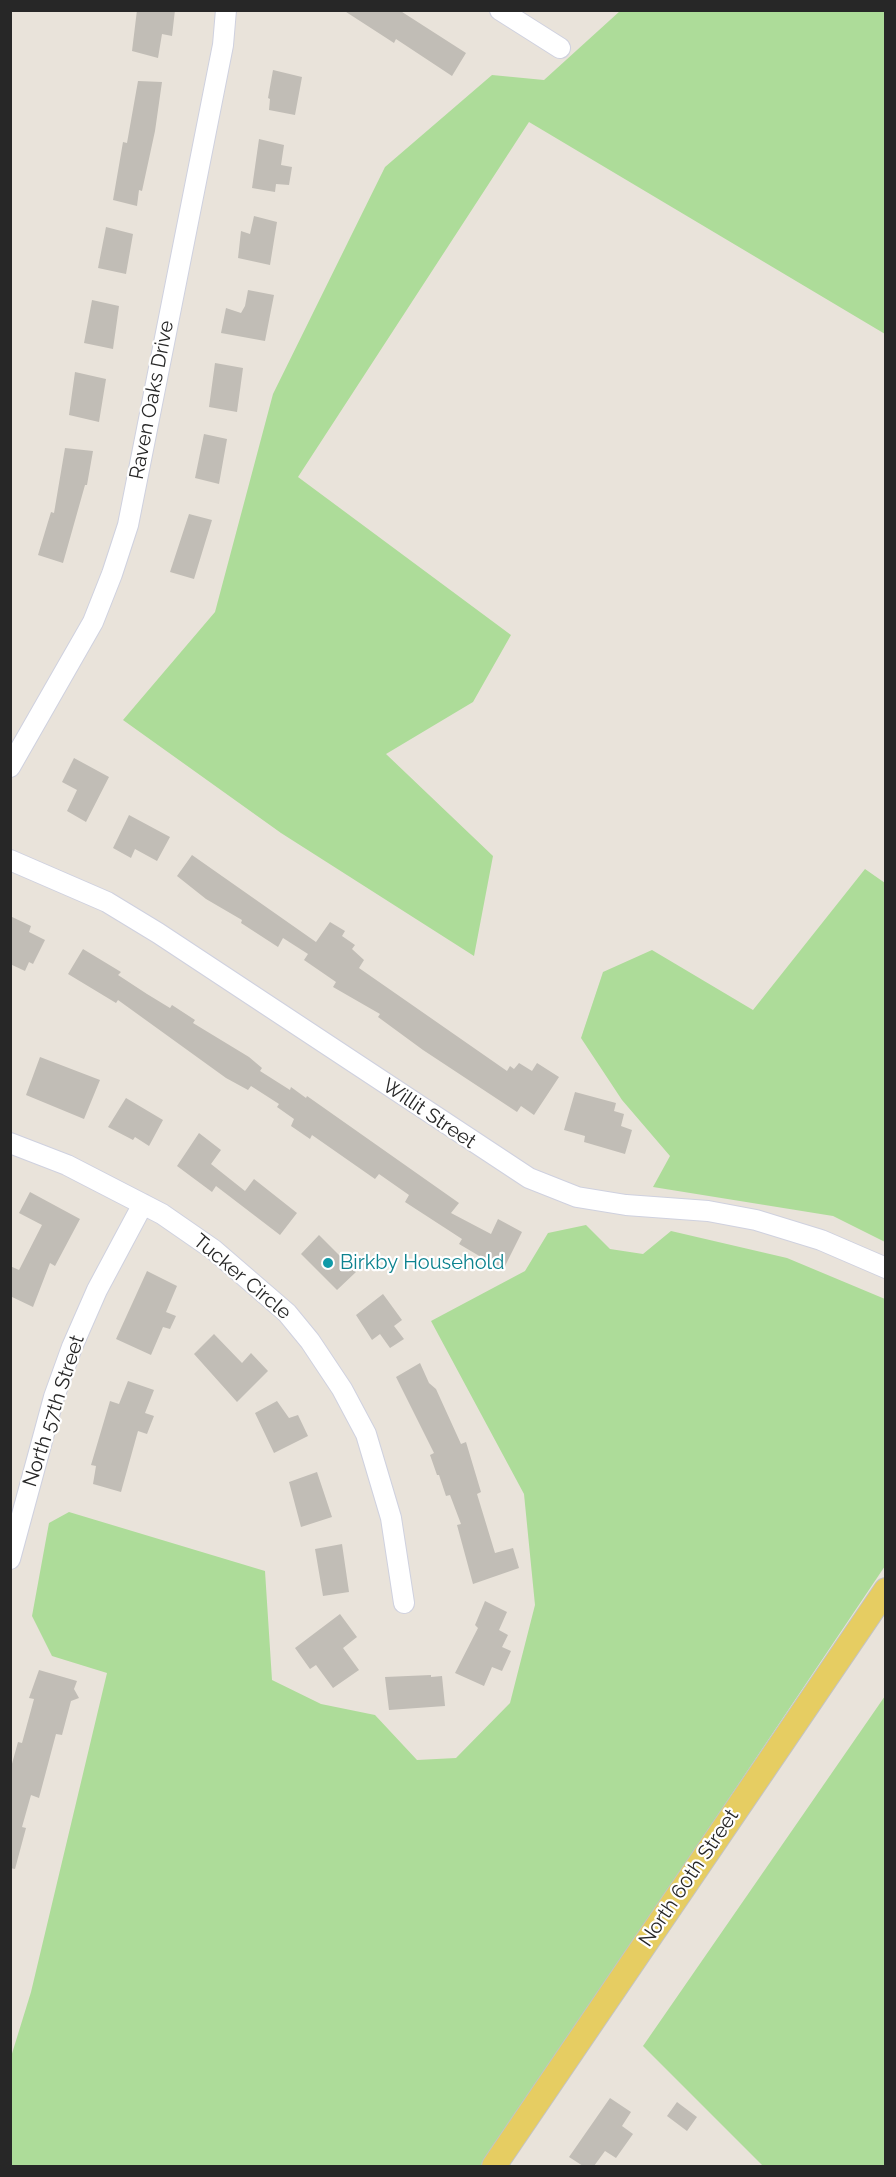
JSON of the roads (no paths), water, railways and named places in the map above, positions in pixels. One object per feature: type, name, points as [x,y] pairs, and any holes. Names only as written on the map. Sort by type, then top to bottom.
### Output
[{"type":"main road","name":"North 60th Street","points":[[494,2166],[885,1590]]},
{"type":"street","name":"Raven Oaks Drive","points":[[10,767],[93,622],[128,525],[223,45],[226,10]]},
{"type":"street","points":[[501,10],[561,48]]},
{"type":"street","name":"Willit Street","points":[[10,860],[107,902],[158,933],[528,1178],[577,1197],[626,1205],[708,1211],[756,1220],[821,1240],[885,1268]]},
{"type":"street","name":"Tucker Circle","points":[[10,1143],[67,1165],[143,1204],[214,1250],[269,1295],[310,1341],[342,1389],[366,1434],[391,1518],[404,1603]]},
{"type":"street","name":"North 57th Street","points":[[10,1559],[54,1397],[72,1347],[97,1290],[143,1204]]},
{"type":"place","name":"Birkby Household","points":[[328,1263]]}]
